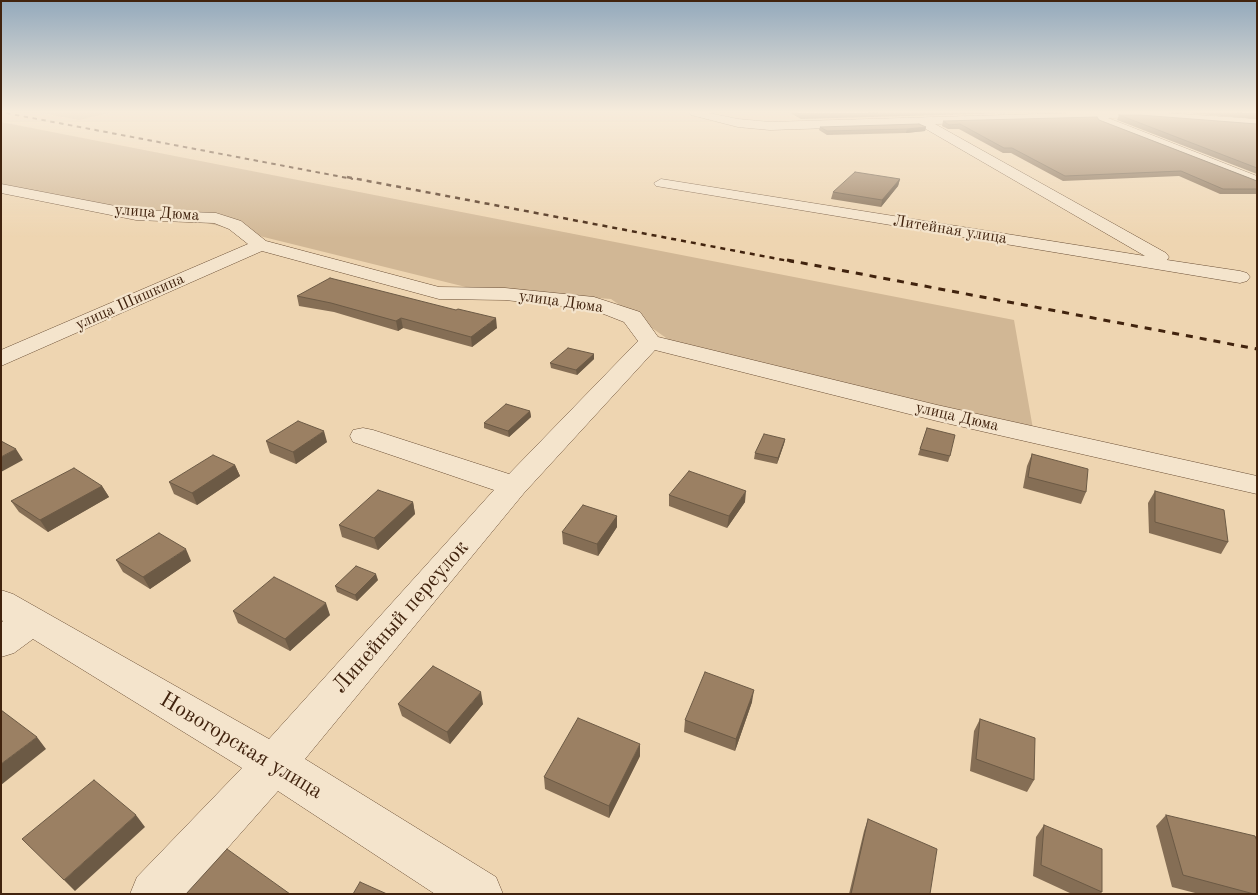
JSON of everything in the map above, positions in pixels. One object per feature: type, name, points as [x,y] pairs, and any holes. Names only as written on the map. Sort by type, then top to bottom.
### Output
[{"type":"street","points":[[980,155],[1176,266]]},
{"type":"street","points":[[1191,155],[1257,181]]},
{"type":"street","name":"Литейная улица","points":[[661,183],[1240,277]]},
{"type":"street","name":"улица Дюма","points":[[2,189],[136,215],[216,218],[235,225],[260,245],[439,293],[505,294],[594,303],[632,317],[650,342],[937,413],[1257,485]]},
{"type":"street","name":"улица Шишкина","points":[[1,359],[260,245]]},
{"type":"street","name":"Линейный переулок","points":[[154,894],[274,764],[514,486],[650,342]]},
{"type":"street","points":[[363,436],[514,486]]},
{"type":"street","name":"Новогорская улица","points":[[12,622],[274,764],[479,894]]},
{"type":"shaded area","points":[[1,155],[169,155],[1014,320],[1033,429],[669,340],[611,299],[474,289],[207,223],[1,188]]},
{"type":"building","points":[[1025,155],[1189,155],[1257,181],[1257,189],[1223,189],[1181,171],[1065,176]]},
{"type":"building","points":[[1223,155],[1257,155],[1257,168]]},
{"type":"building","points":[[855,172],[900,179],[882,200],[833,192]]},
{"type":"building","points":[[330,278],[456,310],[496,318],[471,337],[401,318],[396,321],[331,303],[297,296]]},
{"type":"building","points":[[568,348],[594,354],[576,370],[550,363]]},
{"type":"building","points":[[506,404],[530,411],[508,431],[484,423]]},
{"type":"building","points":[[298,421],[324,431],[293,452],[266,441]]},
{"type":"building","points":[[927,428],[955,435],[950,456],[920,449]]},
{"type":"building","points":[[764,434],[785,439],[778,458],[755,453]]},
{"type":"building","points":[[1,441],[16,449],[1,457]]},
{"type":"building","points":[[1032,454],[1088,469],[1086,492],[1028,477]]},
{"type":"building","points":[[213,455],[235,465],[192,493],[169,482]]},
{"type":"building","points":[[74,468],[102,486],[40,520],[11,501]]},
{"type":"building","points":[[689,471],[746,491],[729,516],[669,495]]},
{"type":"building","points":[[378,490],[413,502],[374,538],[339,525]]},
{"type":"building","points":[[1155,491],[1224,510],[1228,542],[1155,522]]},
{"type":"building","points":[[583,505],[617,516],[597,544],[562,532]]},
{"type":"building","points":[[159,533],[186,549],[143,577],[116,560]]},
{"type":"building","points":[[356,566],[376,574],[355,595],[335,586]]},
{"type":"building","points":[[274,577],[326,603],[285,639],[233,611]]},
{"type":"building","points":[[433,666],[481,692],[447,732],[398,704]]},
{"type":"building","points":[[705,672],[754,690],[736,739],[685,720]]},
{"type":"building","points":[[1,710],[37,737],[1,764]]},
{"type":"building","points":[[578,718],[640,744],[609,806],[544,777]]},
{"type":"building","points":[[980,719],[1035,738],[1034,780],[976,759]]},
{"type":"building","points":[[94,780],[136,815],[64,880],[22,839]]},
{"type":"building","points":[[1166,815],[1255,836],[1257,841],[1257,894],[1183,875]]},
{"type":"building","points":[[868,819],[937,849],[930,894],[851,894]]},
{"type":"building","points":[[1044,825],[1102,849],[1102,892],[1041,865]]},
{"type":"building","points":[[227,849],[290,894],[186,894]]},
{"type":"building","points":[[360,882],[387,894],[353,894]]},
{"type":"railway","points":[[226,155],[353,179]]},
{"type":"railway","points":[[347,177],[794,262]]},
{"type":"railway","points":[[787,260],[1257,349]]}]
